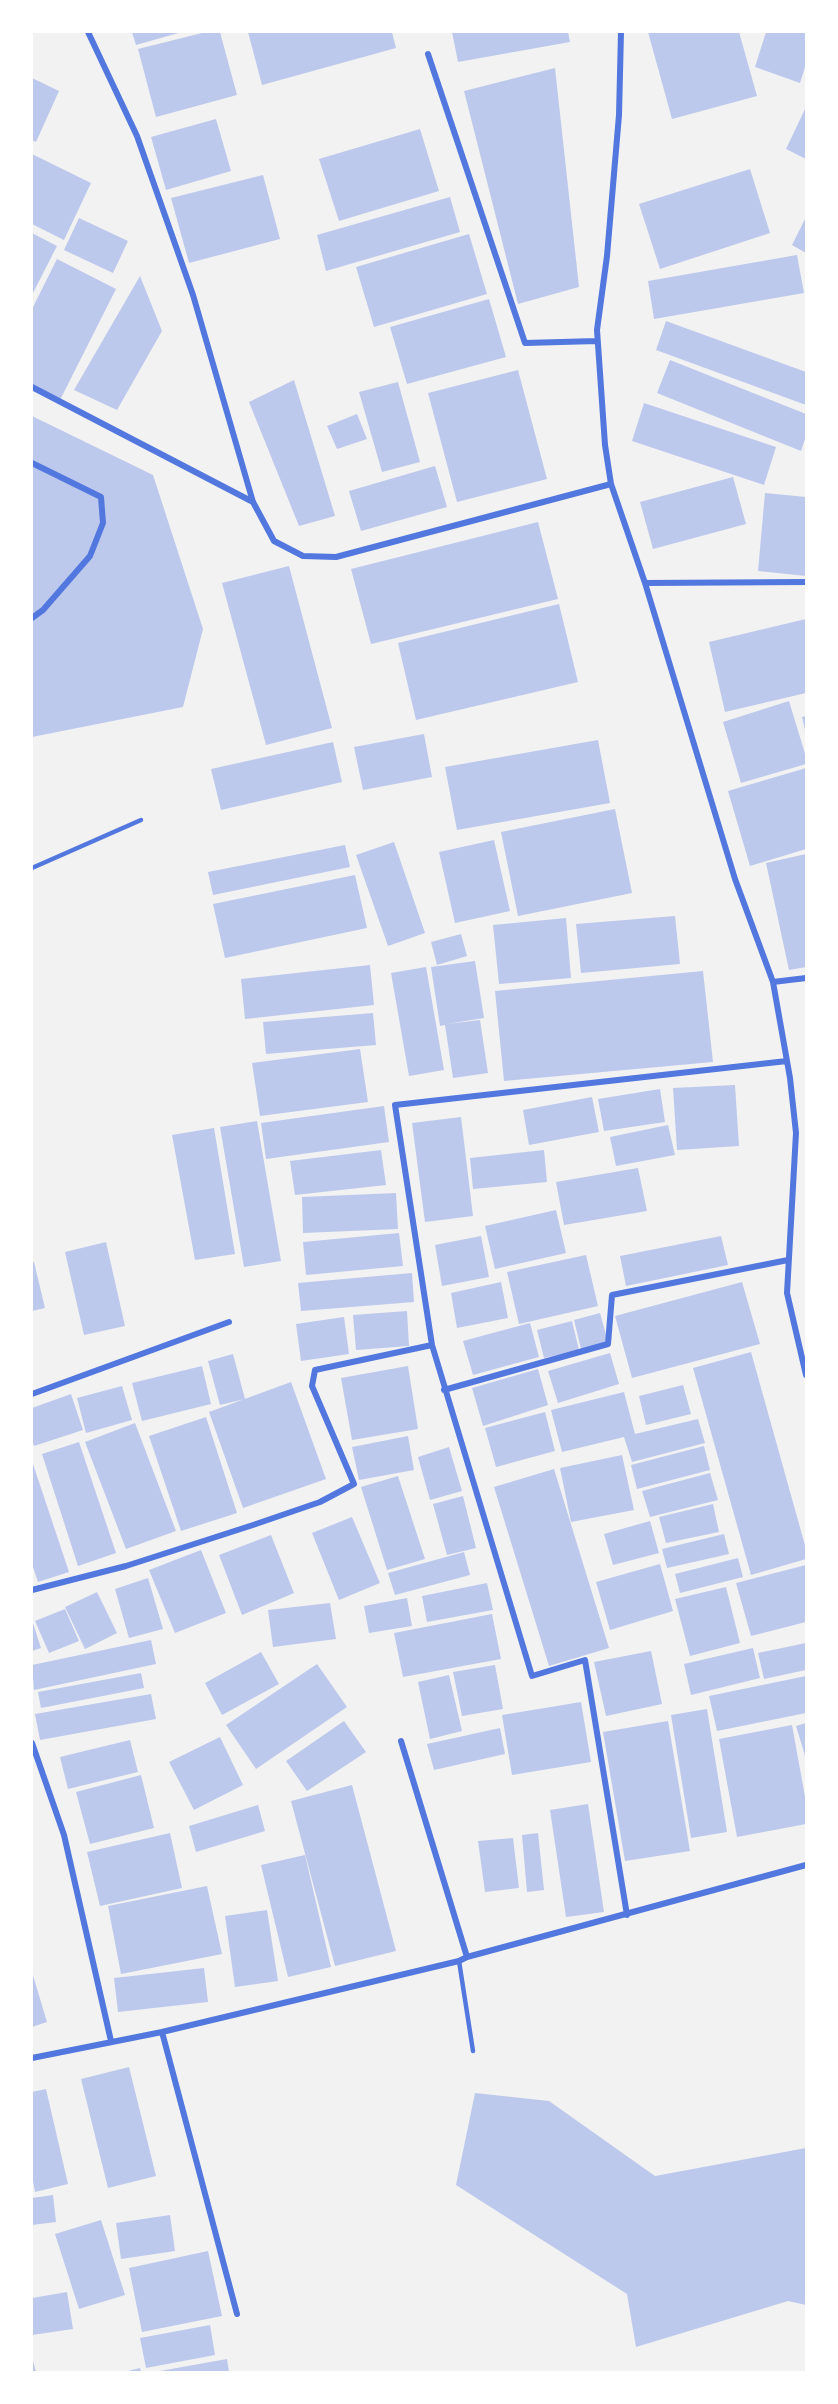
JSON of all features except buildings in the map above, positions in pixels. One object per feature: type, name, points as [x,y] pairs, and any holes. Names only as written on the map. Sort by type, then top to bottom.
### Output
[{"type":"street","points":[[88,32],[138,136],[193,295],[253,502],[274,541],[303,556],[336,557],[611,484]]},
{"type":"street","points":[[621,32],[620,115],[597,341],[605,445],[611,484],[645,583],[735,879],[773,982],[787,1061],[796,1133],[787,1293],[807,1375]]},
{"type":"street","points":[[428,54],[525,343],[597,341]]},
{"type":"street","points":[[32,387],[253,502]]},
{"type":"street","points":[[32,463],[101,497],[103,523],[90,556],[43,610],[32,618]]},
{"type":"street","points":[[645,583],[807,582]]},
{"type":"street","points":[[773,982],[807,978]]},
{"type":"street","points":[[627,1915],[585,1660],[532,1676],[444,1390],[432,1345],[395,1105],[787,1061]]},
{"type":"street","points":[[444,1390],[609,1344],[612,1294],[788,1260]]},
{"type":"street","points":[[32,1394],[229,1322]]},
{"type":"street","points":[[32,1590],[126,1566],[320,1502],[354,1484],[312,1386],[315,1370],[432,1345]]},
{"type":"street","points":[[400,1741],[467,1957]]},
{"type":"street","points":[[32,1743],[64,1835],[111,2041]]},
{"type":"street","points":[[32,2058],[162,2032],[459,1961],[807,1865]]},
{"type":"street","points":[[162,2032],[237,2314]]},
{"type":"lane","points":[[32,868],[141,820]]},
{"type":"lane","points":[[459,1961],[473,2051]]}]
